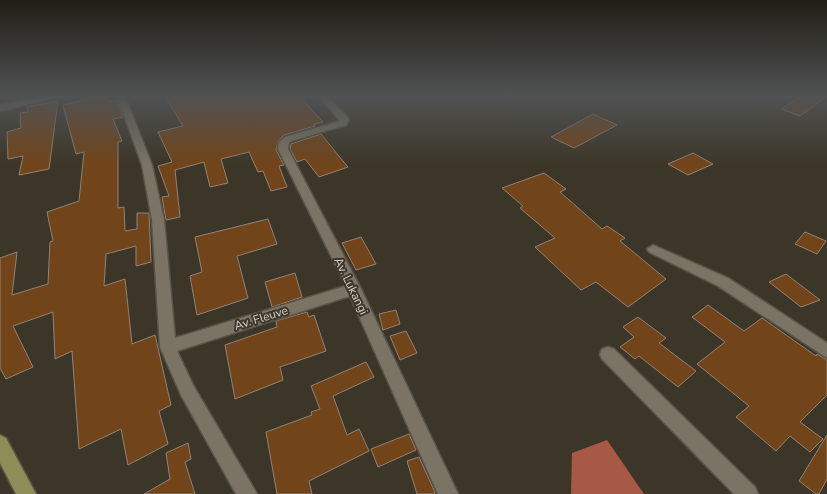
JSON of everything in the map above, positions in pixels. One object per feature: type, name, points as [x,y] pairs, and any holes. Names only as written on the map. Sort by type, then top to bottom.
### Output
[{"type":"main road","points":[[0,444],[26,494]]},
{"type":"street","points":[[130,119],[147,165],[158,220],[168,347],[186,390],[247,494]]},
{"type":"street","name":"Av. Lukangi","points":[[344,119],[344,123],[288,139],[284,142],[283,149],[354,289],[448,494]]},
{"type":"street","points":[[654,249],[723,282],[827,351]]},
{"type":"street","name":"Av. Fleuve","points":[[168,347],[354,289]]},
{"type":"street","points":[[608,354],[748,494]]},
{"type":"shaded area","points":[[607,440],[644,494],[571,494],[572,453]]},
{"type":"building","points":[[20,119],[56,119],[49,169],[19,175],[23,156],[8,159],[7,132],[21,128]]},
{"type":"building","points":[[67,119],[113,119],[122,141],[118,142],[118,208],[124,207],[125,231],[137,229],[137,213],[149,213],[151,262],[136,266],[136,246],[106,254],[104,286],[125,279],[132,344],[155,335],[171,405],[159,411],[168,444],[128,465],[121,429],[79,449],[72,351],[55,359],[53,312],[13,326],[33,367],[6,379],[0,368],[0,258],[17,252],[12,295],[48,284],[50,242],[53,241],[47,212],[79,201],[84,152],[76,154]]},
{"type":"building","points":[[179,119],[320,119],[323,122],[284,135],[278,141],[276,150],[284,165],[279,166],[287,187],[271,191],[263,171],[258,172],[249,152],[221,159],[228,183],[210,187],[204,162],[175,170],[180,217],[166,220],[162,197],[169,196],[158,166],[172,162],[158,132],[183,126]]},
{"type":"building","points":[[584,119],[604,119],[617,125],[574,148],[551,137]]},
{"type":"building","points":[[321,134],[348,167],[319,177],[305,159],[297,162],[290,149],[291,144]]},
{"type":"building","points":[[693,153],[713,164],[688,175],[668,164]]},
{"type":"building","points":[[544,173],[566,189],[560,192],[602,229],[607,226],[625,238],[620,241],[666,279],[628,307],[596,282],[581,290],[535,247],[555,238],[520,208],[523,206],[502,188]]},
{"type":"building","points":[[268,219],[277,244],[237,256],[248,298],[197,315],[190,276],[202,272],[195,237]]},
{"type":"building","points":[[805,232],[826,241],[817,254],[795,244]]},
{"type":"building","points":[[361,237],[376,264],[356,270],[342,243]]},
{"type":"building","points":[[295,273],[302,297],[272,307],[265,282]]},
{"type":"building","points":[[786,274],[820,300],[801,307],[769,282]]},
{"type":"building","points":[[708,305],[744,331],[762,318],[816,356],[817,354],[827,360],[827,395],[800,422],[823,439],[810,452],[790,436],[776,451],[736,417],[749,406],[697,364],[725,342],[692,317]]},
{"type":"building","points":[[396,310],[400,324],[383,330],[379,314]]},
{"type":"building","points":[[307,312],[309,317],[314,315],[326,351],[280,367],[283,380],[235,399],[225,345],[277,327],[276,321]]},
{"type":"building","points":[[638,317],[666,338],[659,343],[696,371],[678,387],[639,356],[635,359],[620,347],[634,337],[623,327]]},
{"type":"building","points":[[406,331],[417,353],[400,360],[390,336]]},
{"type":"building","points":[[366,362],[374,377],[333,396],[347,435],[359,429],[369,451],[309,481],[312,494],[277,494],[266,432],[312,415],[311,412],[320,409],[311,386]]},
{"type":"building","points":[[409,434],[416,450],[378,467],[371,449]]},
{"type":"building","points":[[827,435],[827,479],[819,494],[816,494],[799,481]]},
{"type":"building","points":[[188,443],[191,459],[185,462],[195,494],[144,494],[170,479],[166,453]]},
{"type":"building","points":[[419,457],[435,494],[417,494],[407,461]]}]
